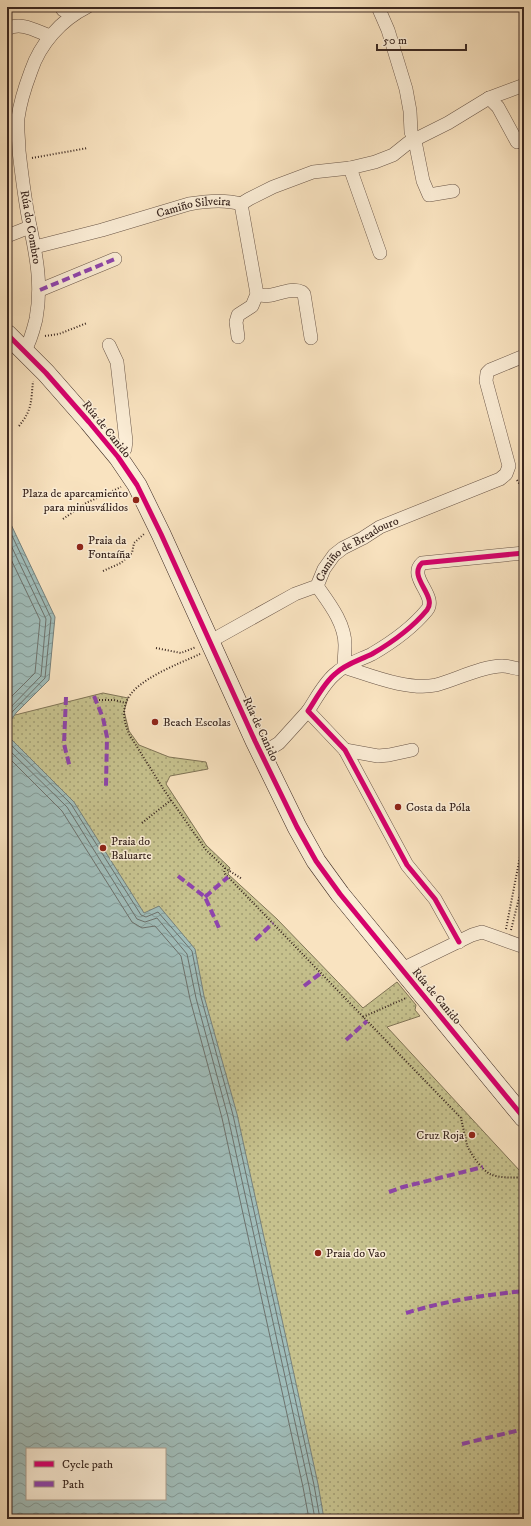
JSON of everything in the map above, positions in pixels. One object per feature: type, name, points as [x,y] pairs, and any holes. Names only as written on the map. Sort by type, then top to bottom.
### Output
[{"type":"main road","name":"Rúa de Canido","points":[[7,334],[25,350],[75,406],[118,457],[137,485],[206,646],[306,845],[340,894],[524,1118]]},
{"type":"street","points":[[61,7],[63,10],[75,13]]},
{"type":"street","name":"Rúa do Combro","points":[[25,350],[30,342],[33,332],[40,290],[35,247],[22,181],[18,119],[23,93],[35,59],[50,36],[75,13],[87,7]]},
{"type":"street","points":[[378,7],[388,30],[406,89],[410,111],[411,132],[415,141],[423,181],[429,195],[453,191]]},
{"type":"street","points":[[7,29],[23,26],[50,36]]},
{"type":"street","name":"Camiño Silveira","points":[[35,247],[102,230],[195,203],[231,201],[241,204],[249,198],[273,187],[313,172],[350,168],[375,162],[393,155],[408,143],[415,141],[490,98],[524,85]]},
{"type":"street","points":[[490,98],[498,107],[517,142]]},
{"type":"street","points":[[350,168],[380,253]]},
{"type":"street","points":[[238,337],[236,322],[238,315],[252,306],[257,294],[241,204]]},
{"type":"street","points":[[7,236],[30,227]]},
{"type":"street","points":[[40,290],[115,259]]},
{"type":"street","points":[[257,294],[267,296],[294,290],[302,292],[304,294],[311,338]]},
{"type":"street","points":[[109,345],[117,362],[126,441],[125,449],[118,457]]},
{"type":"street","name":"Camiño de Breadouro","points":[[206,646],[295,594],[317,586],[327,564],[342,548],[363,538],[380,527],[500,479],[506,474],[509,466],[486,381],[487,373],[490,370],[524,356]]},
{"type":"street","points":[[271,748],[279,743],[308,711],[334,674],[344,667],[374,653],[413,626],[428,608],[428,596],[419,578],[418,571],[419,566],[422,563],[524,553]]},
{"type":"street","points":[[317,586],[330,604],[343,631],[345,644],[344,667]]},
{"type":"street","points":[[344,667],[388,682],[421,686],[434,685],[493,667],[503,666],[524,669]]},
{"type":"street","points":[[308,711],[345,750],[407,865],[435,899],[459,942]]},
{"type":"street","points":[[345,750],[378,756],[412,750]]},
{"type":"street","points":[[402,969],[472,935],[482,932],[524,947]]},
{"type":"path","points":[[26,159],[88,148]]},
{"type":"path","points":[[44,336],[59,334],[87,323]]},
{"type":"path","points":[[19,426],[27,416],[31,406],[34,376]]},
{"type":"path","points":[[63,519],[86,503],[125,485]]},
{"type":"path","points":[[103,571],[120,563],[132,553],[134,542],[144,534]]},
{"type":"path","points":[[156,648],[181,653],[206,646]]},
{"type":"path","points":[[206,646],[145,680],[135,689],[126,703],[124,717],[129,734],[170,800],[206,850],[225,868],[242,879]]},
{"type":"path","points":[[96,700],[114,700],[126,703]]},
{"type":"path","points":[[142,823],[170,800]]},
{"type":"path","points":[[507,924],[524,836]]},
{"type":"path","points":[[225,868],[224,872],[461,1118],[471,1152],[483,1167],[490,1174],[515,1178],[524,1177]]},
{"type":"path","points":[[511,927],[522,886],[524,885]]},
{"type":"path","points":[[363,1017],[412,995]]},
{"type":"shaded area","points":[[103,693],[128,698],[124,711],[129,731],[139,745],[169,757],[206,762],[208,769],[170,776],[166,784],[206,845],[230,868],[228,874],[277,919],[363,1008],[397,982],[416,1005],[415,1010],[420,1016],[387,1027],[520,1171],[524,1171],[524,1519],[241,1519],[7,851],[7,717]]},
{"type":"water","points":[[7,516],[55,617],[49,680],[16,713],[7,726]]},
{"type":"water","points":[[7,735],[74,802],[144,913],[159,906],[195,949],[204,996],[237,1114],[318,1484],[324,1519],[7,1519]]},
{"type":"marked path","points":[[40,290],[115,259]]},
{"type":"marked path","points":[[94,696],[103,718],[107,737],[106,786]]},
{"type":"marked path","points":[[66,697],[64,744],[70,768]]},
{"type":"marked path","points":[[178,876],[205,897],[219,928]]},
{"type":"marked path","points":[[205,897],[228,877]]},
{"type":"marked path","points":[[255,940],[273,923]]},
{"type":"marked path","points":[[304,986],[321,973]]},
{"type":"marked path","points":[[346,1040],[367,1021]]},
{"type":"marked path","points":[[389,1192],[403,1187],[483,1167]]},
{"type":"marked path","points":[[406,1313],[465,1299],[524,1291]]},
{"type":"marked path","points":[[462,1444],[524,1429]]},
{"type":"cycle path","points":[[7,334],[46,373],[89,422],[118,457],[137,485],[161,534],[255,741],[297,827],[316,861],[340,894],[524,1118]]},
{"type":"cycle path","points":[[459,942],[435,899],[407,865],[345,750],[308,711],[324,686],[339,671],[387,645],[427,610],[429,599],[418,574],[418,568],[422,563],[524,553]]},
{"type":"place","name":"Plaza de aparcamiento para minusválidos","points":[[136,500]]},
{"type":"place","name":"Praia da Fontaíña","points":[[80,547]]},
{"type":"place","name":"Beach Escolas","points":[[155,722]]},
{"type":"place","name":"Costa da Póla","points":[[398,807]]},
{"type":"place","name":"Praia do Baluarte","points":[[103,848]]},
{"type":"place","name":"Cruz Roja","points":[[472,1135]]},
{"type":"place","name":"Praia do Vao","points":[[318,1253]]}]
